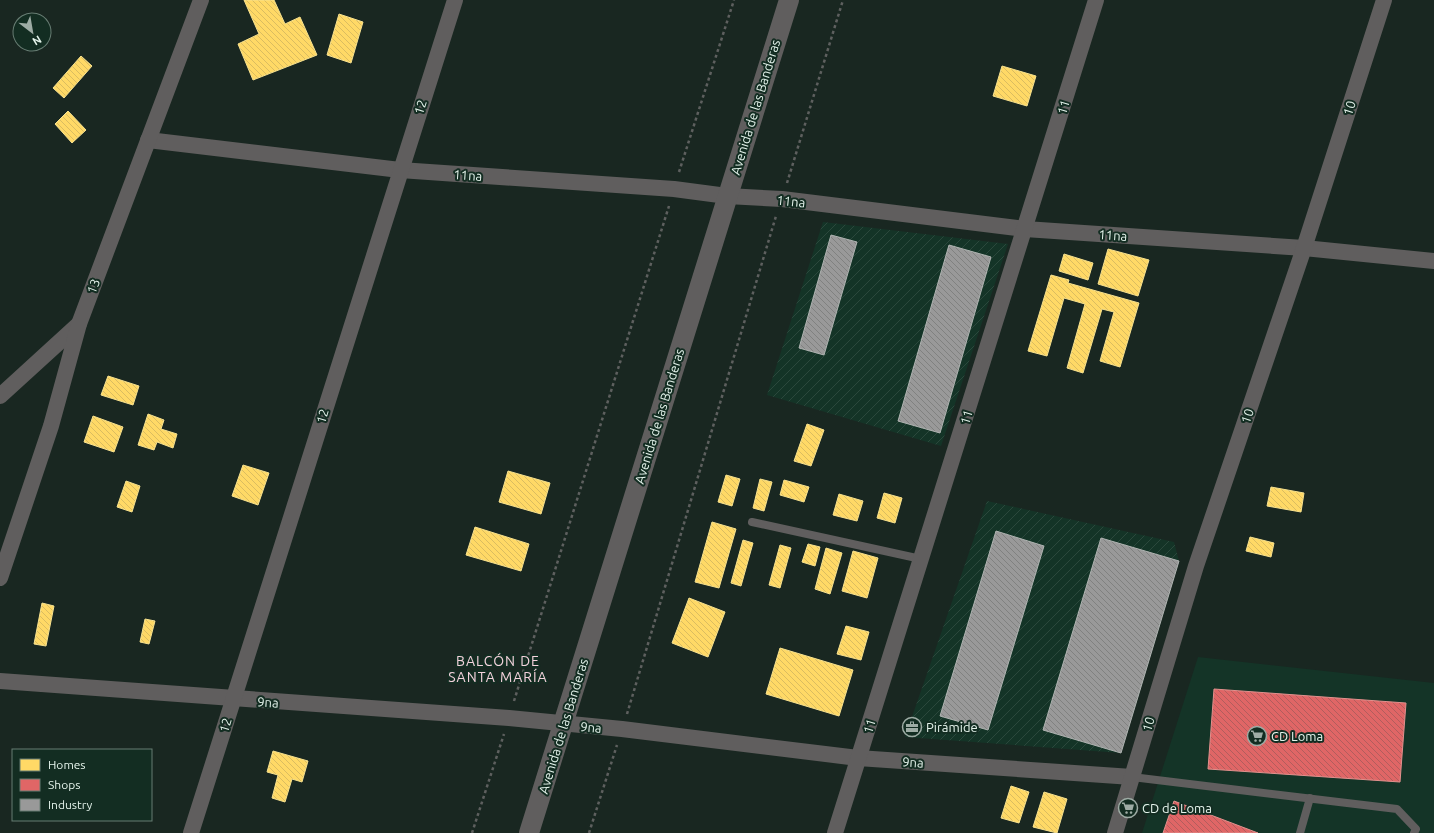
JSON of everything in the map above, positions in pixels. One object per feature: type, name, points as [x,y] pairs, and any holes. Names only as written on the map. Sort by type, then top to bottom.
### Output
[{"type":"street","name":"13","points":[[0,578],[51,426],[79,324],[201,0]]},
{"type":"street","name":"12","points":[[191,833],[455,0]]},
{"type":"street","name":"Avenida de las Banderas","points":[[529,833],[789,0]]},
{"type":"street","name":"11","points":[[835,833],[1096,0]]},
{"type":"street","name":"10","points":[[1115,833],[1196,566],[1304,248],[1384,0]]},
{"type":"street","name":"11na","points":[[148,140],[400,170],[674,189],[727,196],[782,199],[1025,229],[1304,248],[1434,261]]},
{"type":"street","points":[[0,396],[79,324]]},
{"type":"street","name":"9na","points":[[0,681],[233,700],[509,718],[858,758],[1132,777]]},
{"type":"lane","points":[[752,522],[921,559]]},
{"type":"lane","points":[[1132,777],[1397,809],[1416,829],[1414,833]]},
{"type":"lane","points":[[1300,833],[1310,798]]},
{"type":"path","points":[[472,833],[734,0]]},
{"type":"path","points":[[589,833],[622,730],[843,0]]},
{"type":"shaded area","points":[[823,222],[1008,244],[941,446],[767,395]]},
{"type":"shaded area","points":[[987,501],[1174,542],[1179,561],[1121,753],[905,737]]},
{"type":"shaded area","points":[[1198,657],[1434,683],[1434,833],[1142,833]]},
{"type":"building: Homes","points":[[244,0],[274,0],[285,24],[300,17],[317,55],[253,80],[238,44],[259,34]]},
{"type":"building: Homes","points":[[339,14],[363,22],[351,63],[327,55]]},
{"type":"building: Homes","points":[[81,56],[92,66],[64,98],[53,88]]},
{"type":"building: Homes","points":[[1002,66],[1036,76],[1027,106],[993,96]]},
{"type":"building: Homes","points":[[68,111],[86,130],[72,143],[55,124]]},
{"type":"building: Homes","points":[[1108,249],[1149,260],[1138,296],[1098,284]]},
{"type":"building: Homes","points":[[1064,254],[1093,263],[1088,280],[1059,271]]},
{"type":"building: Homes","points":[[1051,275],[1069,280],[1068,283],[1139,303],[1120,367],[1100,361],[1114,312],[1102,309],[1083,373],[1067,368],[1085,304],[1064,298],[1047,356],[1028,351]]},
{"type":"building: Homes","points":[[108,376],[139,386],[133,405],[101,395]]},
{"type":"building: Homes","points":[[148,414],[164,420],[161,429],[177,434],[173,448],[157,442],[154,450],[138,445]]},
{"type":"building: Homes","points":[[93,416],[123,427],[114,452],[84,442]]},
{"type":"building: Homes","points":[[807,424],[824,430],[811,466],[794,461]]},
{"type":"building: Homes","points":[[243,465],[269,473],[258,505],[232,496]]},
{"type":"building: Homes","points":[[508,471],[550,483],[541,514],[499,502]]},
{"type":"building: Homes","points":[[726,475],[740,479],[732,506],[718,502]]},
{"type":"building: Homes","points":[[760,479],[772,482],[764,511],[753,508]]},
{"type":"building: Homes","points":[[784,480],[809,487],[804,502],[780,495]]},
{"type":"building: Homes","points":[[126,481],[140,486],[132,512],[117,507]]},
{"type":"building: Homes","points":[[1271,487],[1304,493],[1301,512],[1267,506]]},
{"type":"building: Homes","points":[[884,493],[902,498],[895,523],[877,518]]},
{"type":"building: Homes","points":[[839,494],[863,501],[857,521],[833,515]]},
{"type":"building: Homes","points":[[712,522],[736,529],[719,588],[695,582]]},
{"type":"building: Homes","points":[[475,527],[529,544],[521,571],[466,555]]},
{"type":"building: Homes","points":[[1250,537],[1274,543],[1271,557],[1246,551]]},
{"type":"building: Homes","points":[[743,540],[753,543],[741,586],[731,583]]},
{"type":"building: Homes","points":[[808,544],[820,547],[815,566],[802,562]]},
{"type":"building: Homes","points":[[780,545],[791,548],[780,588],[769,585]]},
{"type":"building: Homes","points":[[826,548],[842,553],[830,594],[815,589]]},
{"type":"building: Homes","points":[[853,551],[878,558],[867,598],[842,591]]},
{"type":"building: Homes","points":[[689,598],[725,612],[708,657],[672,643]]},
{"type":"building: Homes","points":[[42,603],[54,606],[46,646],[34,644]]},
{"type":"building: Homes","points":[[145,619],[155,621],[149,644],[140,642]]},
{"type":"building: Homes","points":[[846,626],[869,632],[861,660],[837,654]]},
{"type":"building: Homes","points":[[780,648],[853,670],[839,716],[766,694]]},
{"type":"building: Homes","points":[[273,751],[308,761],[302,782],[292,779],[285,802],[272,798],[278,775],[267,772]]},
{"type":"building: Homes","points":[[1011,786],[1029,792],[1019,823],[1001,818]]},
{"type":"building: Homes","points":[[1044,792],[1067,799],[1057,833],[1033,827]]},
{"type":"building: Shops","points":[[1214,689],[1406,703],[1400,782],[1208,769]]},
{"type":"building: Shops","points":[[1174,801],[1258,833],[1163,833]]},
{"type":"building: Industry","points":[[831,235],[857,242],[824,355],[799,348]]},
{"type":"building: Industry","points":[[949,245],[991,257],[940,433],[898,421]]},
{"type":"building: Industry","points":[[996,531],[1044,546],[988,730],[940,716]]},
{"type":"building: Industry","points":[[1101,538],[1179,561],[1121,753],[1043,730]]},
{"type":"place","name":"Pirámide","points":[[912,727]]},
{"type":"place","name":"CD Loma","points":[[1257,736]]},
{"type":"place","name":"CD de Loma","points":[[1128,808]]},
{"type":"district","name":"BALCÓN DE SANTA MARÍA","points":[[498,670]]}]
